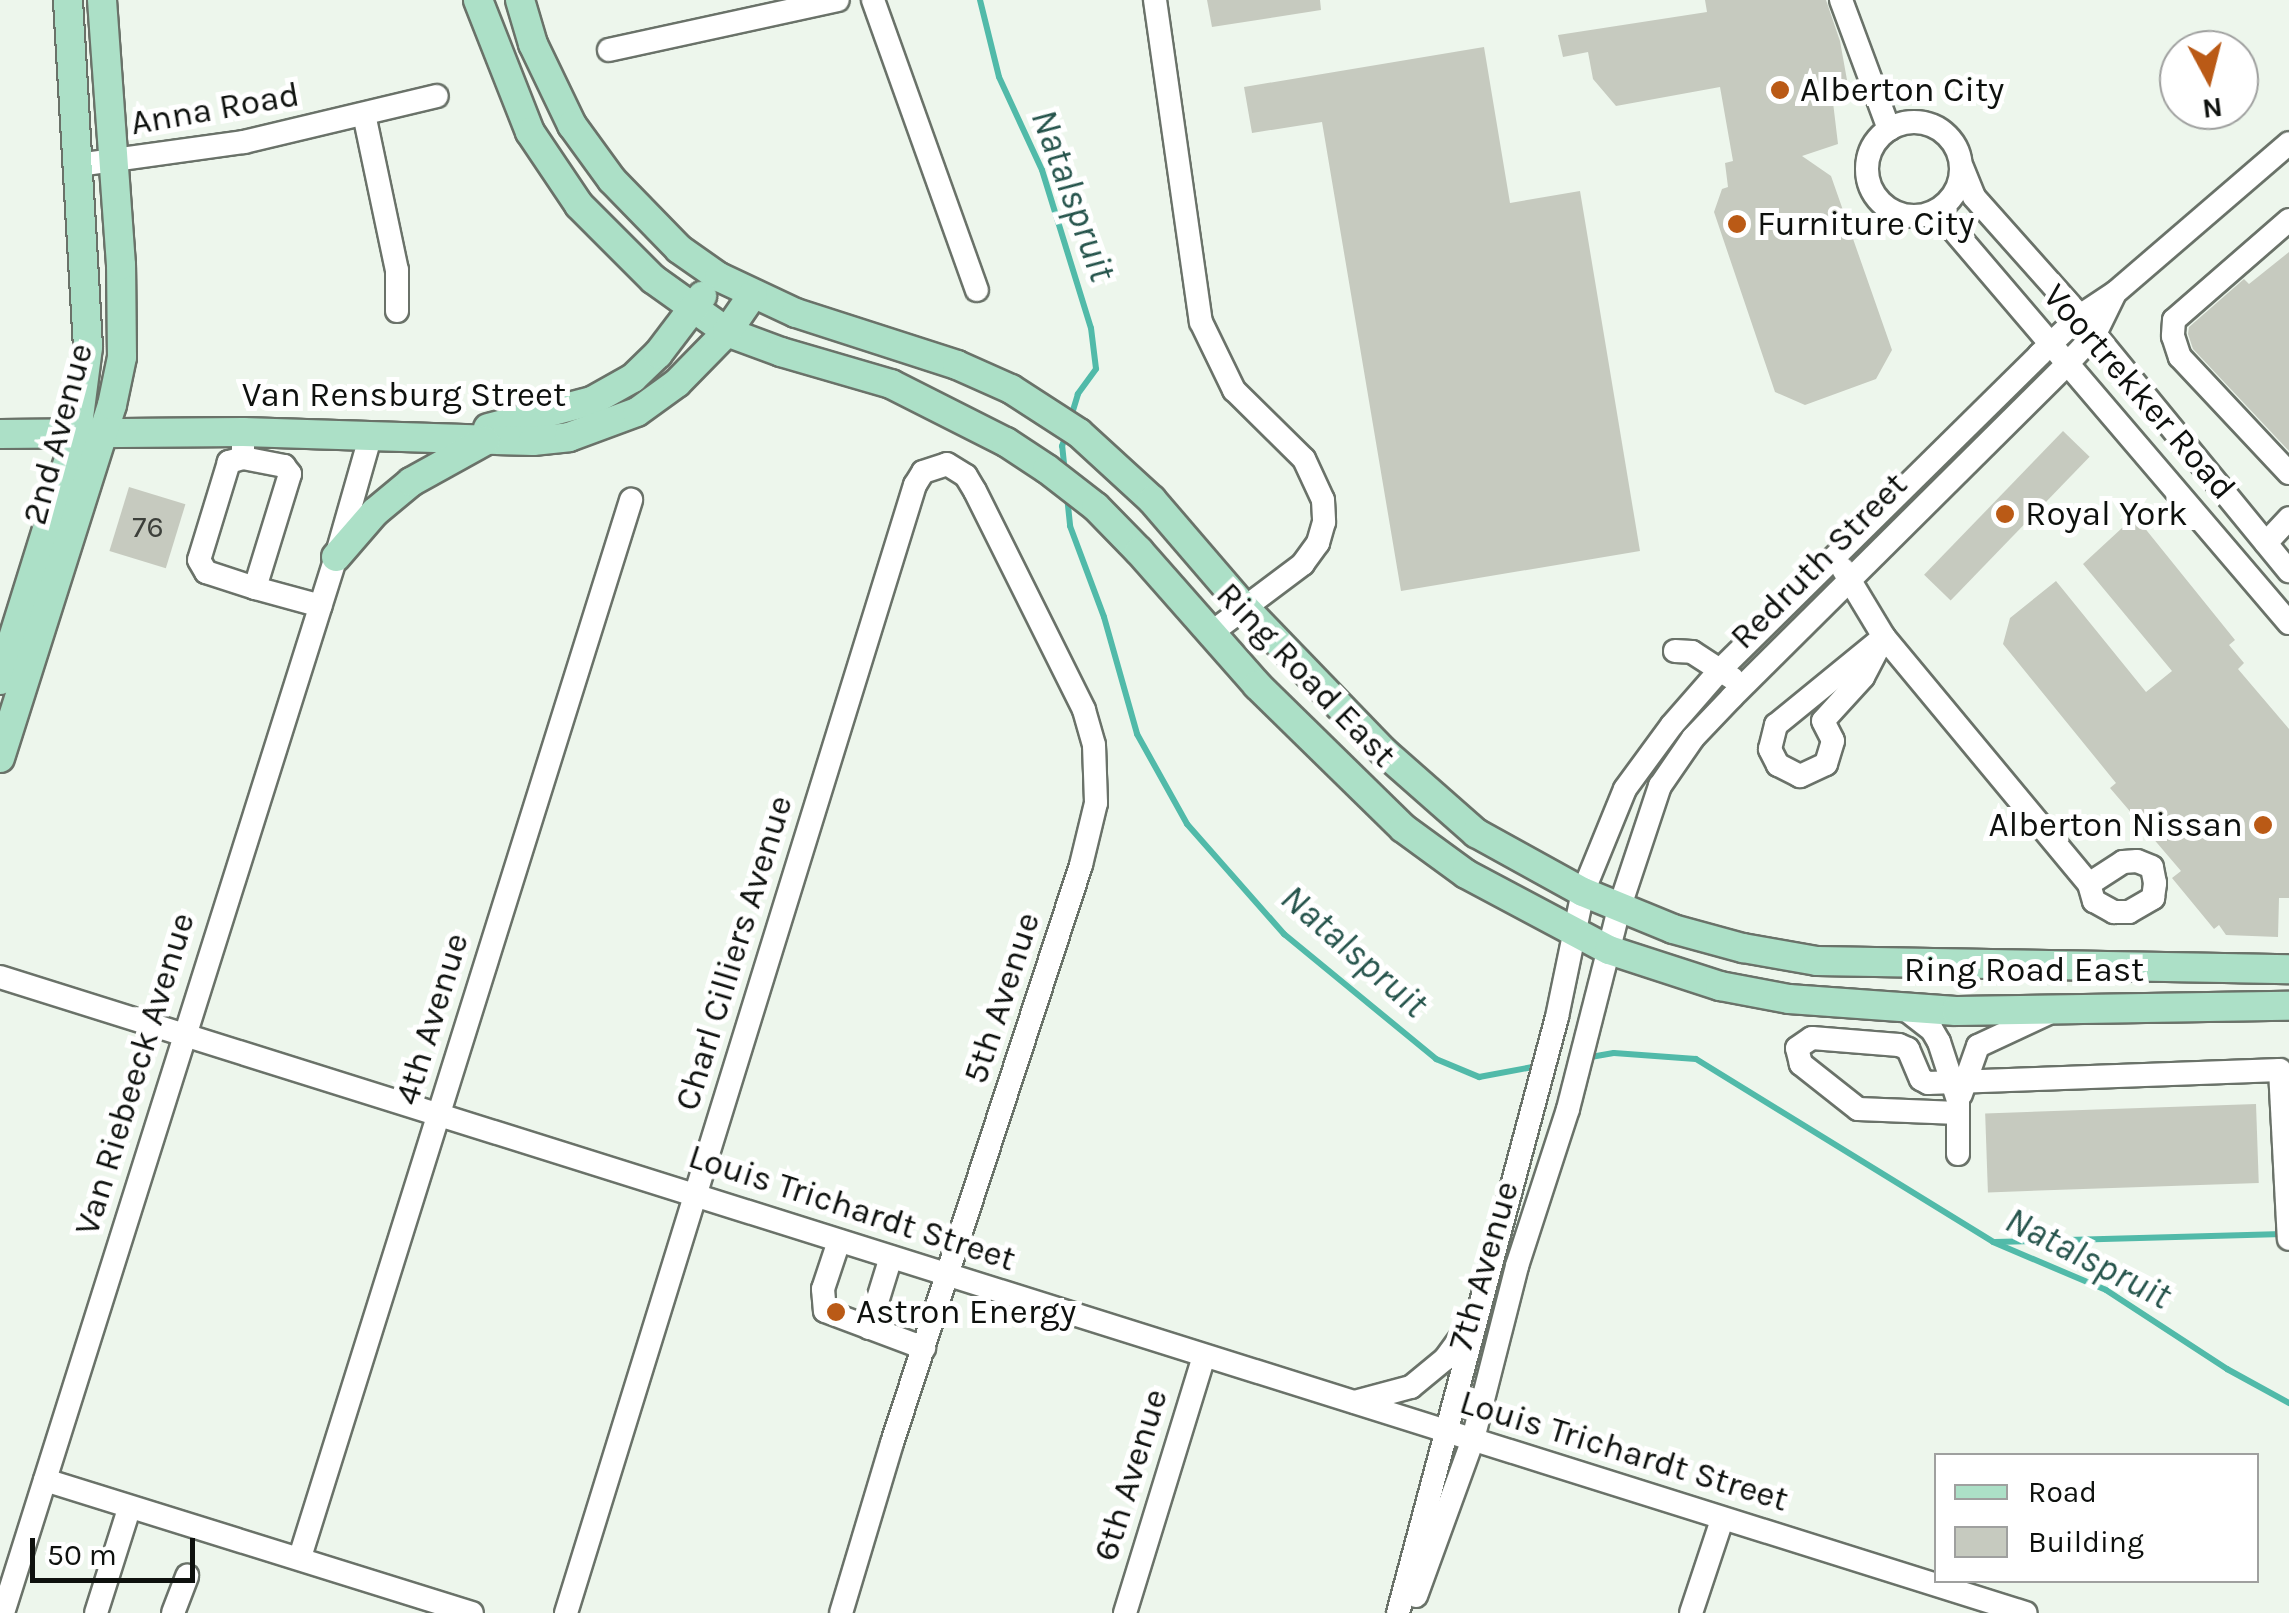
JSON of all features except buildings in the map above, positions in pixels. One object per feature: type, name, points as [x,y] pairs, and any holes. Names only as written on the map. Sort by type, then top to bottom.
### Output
[{"type":"main road","name":"2nd Avenue","points":[[0,758],[90,434],[68,0]]},
{"type":"main road","name":"2nd Avenue","points":[[0,680],[90,434],[117,381],[124,330],[102,0]]},
{"type":"main road","name":"Ring Road East","points":[[478,0],[530,132],[579,205],[653,279],[728,332],[891,384],[1006,442],[1096,507],[1257,685],[1403,828],[1466,874],[1609,950],[1720,986],[1790,1000],[1905,1010],[2289,1006]]},
{"type":"main road","name":"Ring Road East","points":[[520,0],[533,44],[572,124],[602,166],[679,249],[719,277],[753,294],[957,365],[1011,389],[1079,433],[1152,500],[1244,607],[1384,752],[1476,833],[1582,892],[1619,909],[1743,948],[1817,961],[2289,969]]},
{"type":"main road","points":[[447,436],[592,401],[633,378],[658,354],[719,277]]},
{"type":"main road","name":"Van Rensburg Street","points":[[0,434],[90,434],[243,445],[370,434],[533,441],[602,428],[637,412],[677,383],[728,332],[753,294]]},
{"type":"main road","points":[[336,557],[375,512],[411,482],[491,438]]},
{"type":"street","points":[[610,50],[838,0]]},
{"type":"street","points":[[873,0],[976,290]]},
{"type":"street","points":[[1155,0],[1201,322],[1234,390],[1304,459],[1323,500],[1324,522],[1318,543],[1282,583],[1212,633]]},
{"type":"street","points":[[1841,0],[1889,128]]},
{"type":"street","name":"Anna Road","points":[[78,166],[244,142],[436,96]]},
{"type":"street","points":[[364,114],[397,270],[397,312]]},
{"type":"street","points":[[1908,122],[1928,124],[1945,133],[1957,148],[1962,167],[1958,188],[1947,204],[1929,215],[1910,217],[1890,211],[1876,198],[1867,180],[1867,160],[1875,142],[1889,128],[1908,122]]},
{"type":"street","name":"Redruth Street","points":[[1720,669],[2080,316],[2116,292],[2289,143]]},
{"type":"street","name":"Voortrekker Road","points":[[1962,167],[1974,197],[2080,316],[2289,572]]},
{"type":"street","name":"Voortrekker Road","points":[[1929,215],[1950,226],[2289,623]]},
{"type":"street","points":[[2289,220],[2174,320],[2173,336],[2180,357],[2289,474]]},
{"type":"street","name":"Redruth Street","points":[[1589,1023],[1619,909],[1660,786],[1694,738],[2070,362],[2095,334],[2116,292]]},
{"type":"street","name":"Van Riebeeck Avenue","points":[[3,1613],[321,606],[370,434]]},
{"type":"street","points":[[254,588],[290,474],[284,466],[243,445],[229,462],[199,560],[206,572],[254,588],[321,606]]},
{"type":"street","name":"5th Avenue","points":[[841,1613],[1082,865],[1096,803],[1098,774],[1084,710],[966,476],[947,464],[924,472],[914,485]]},
{"type":"street","name":"Charl Cilliers Avenue","points":[[566,1613],[914,485]]},
{"type":"street","name":"4th Avenue","points":[[300,1558],[631,500]]},
{"type":"street","points":[[2231,554],[2289,518]]},
{"type":"street","points":[[1834,558],[1884,637],[2089,884]]},
{"type":"street","points":[[1884,637],[1863,676],[1823,720],[1833,740],[1826,764],[1800,776],[1778,765],[1770,750],[1776,725],[1884,637]]},
{"type":"street","points":[[1675,651],[1692,652],[1742,687]]},
{"type":"street","name":"7th Avenue","points":[[1398,1613],[1558,1017],[1582,892],[1625,789],[1672,724],[1720,669]]},
{"type":"street","name":"Louis Trichardt Street","points":[[0,977],[438,1118],[1472,1439],[1975,1606],[2026,1613]]},
{"type":"street","points":[[1958,1154],[1959,1094],[1978,1046],[2059,1009]]},
{"type":"street","points":[[1905,1010],[1932,1030],[1959,1094]]},
{"type":"street","name":"7th Avenue","points":[[1410,1613],[1472,1439],[1518,1266],[1568,1109],[1589,1023]]},
{"type":"street","points":[[1959,1094],[1922,1080],[1908,1049],[1899,1045],[1812,1038],[1797,1048],[1800,1064],[1858,1109],[1959,1094],[2285,1070],[2289,1239]]},
{"type":"street","points":[[839,1241],[824,1288],[823,1308],[827,1314],[924,1348]]},
{"type":"street","points":[[868,1328],[890,1257]]},
{"type":"street","points":[[1352,1402],[1395,1394],[1430,1374],[1478,1309]]},
{"type":"street","name":"6th Avenue","points":[[1125,1613],[1204,1358]]},
{"type":"street","points":[[46,1480],[472,1613]]},
{"type":"street","points":[[96,1613],[129,1508]]},
{"type":"street","points":[[1691,1613],[1722,1520]]},
{"type":"street","points":[[173,1613],[187,1576]]},
{"type":"waterway","name":"Natalspruit","points":[[980,0],[999,77],[1042,170],[1091,328],[1096,369],[1078,394],[1070,420]]},
{"type":"waterway","name":"Natalspruit","points":[[1065,473],[1062,446],[1067,432]]},
{"type":"waterway","name":"Natalspruit","points":[[1067,496],[1070,526],[1104,617],[1137,734],[1187,824],[1284,934],[1436,1059],[1479,1077],[1538,1066]]},
{"type":"waterway","name":"Natalspruit","points":[[1585,1058],[1614,1053],[1696,1059],[1993,1242],[2106,1290],[2227,1369],[2289,1403]]},
{"type":"waterway","points":[[1995,1242],[2283,1234]]},
{"type":"place","name":"Alberton City","points":[[1780,90]]},
{"type":"place","name":"Furniture City","points":[[1737,224]]},
{"type":"place","name":"Royal York","points":[[2005,514]]},
{"type":"place","name":"Alberton Nissan","points":[[2263,825]]},
{"type":"place","name":"Astron Energy","points":[[836,1312]]}]
